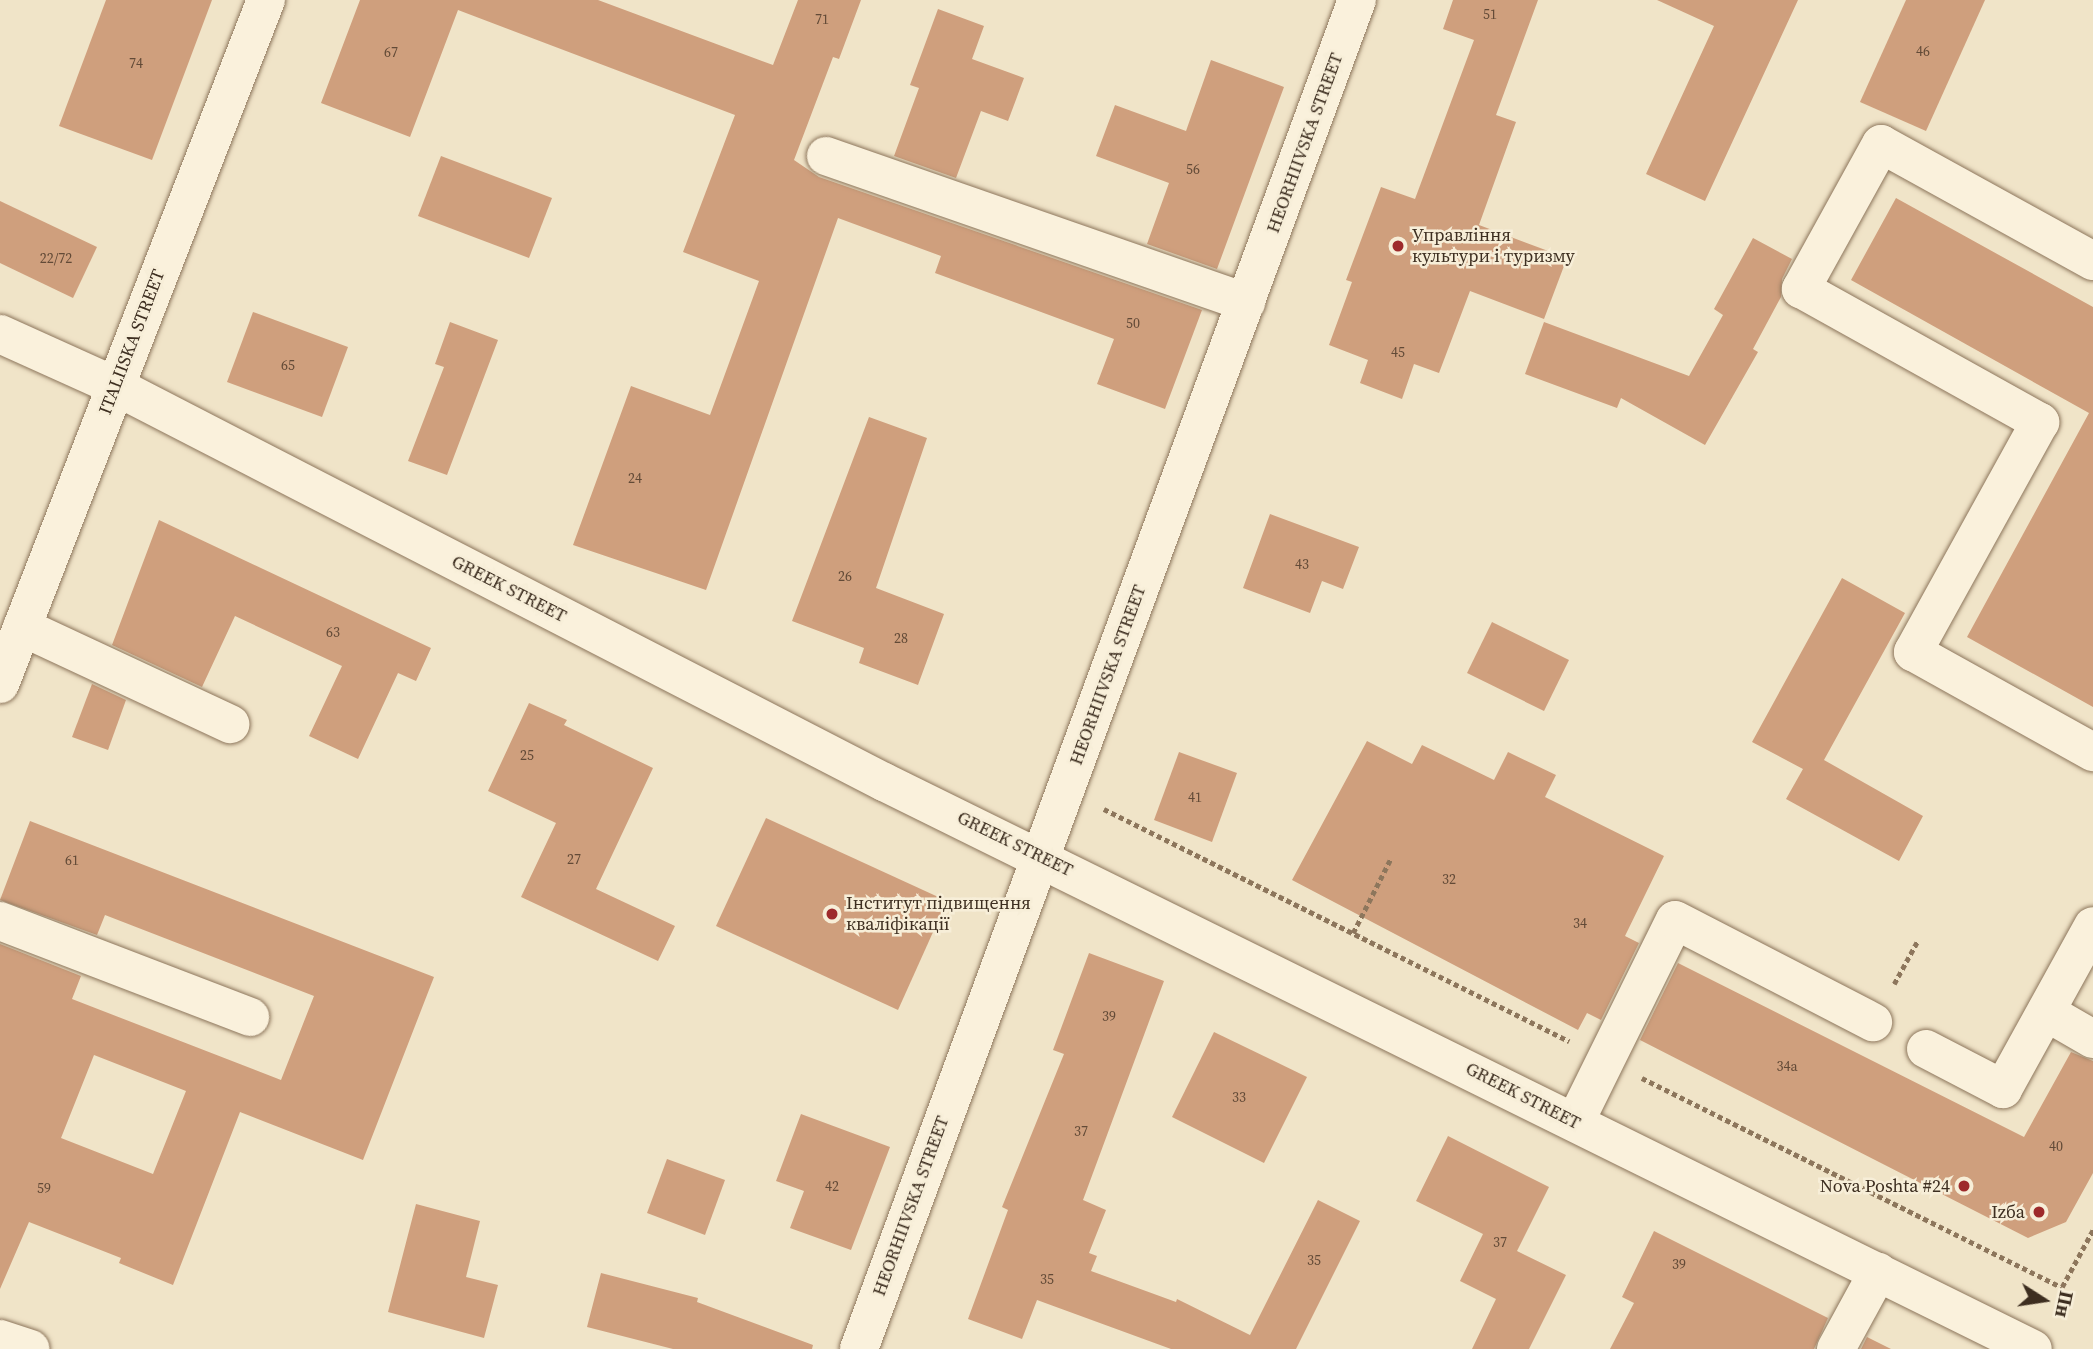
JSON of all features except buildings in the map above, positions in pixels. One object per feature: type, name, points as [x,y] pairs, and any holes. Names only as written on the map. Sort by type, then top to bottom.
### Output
[{"type":"street","name":"ITALIISKA STREET","points":[[0,684],[266,0]]},
{"type":"street","name":"HEORHIIVSKA STREET","points":[[859,1349],[1357,0]]},
{"type":"street","points":[[2093,261],[1881,144],[1801,289],[2040,422],[1913,652],[2093,752]]},
{"type":"street","points":[[826,156],[1246,302]]},
{"type":"street","name":"GREEK STREET","points":[[0,334],[114,386],[884,782],[1041,855],[2033,1349]]},
{"type":"street","points":[[22,627],[230,724]]},
{"type":"street","points":[[1575,1122],[1675,920],[1873,1022]]},
{"type":"street","points":[[0,921],[250,1017]]},
{"type":"street","points":[[1926,1049],[2003,1089],[2093,926]]},
{"type":"street","points":[[2046,1012],[2093,1039]]},
{"type":"street","points":[[1836,1349],[1878,1272]]},
{"type":"street","points":[[0,1339],[30,1349]]},
{"type":"path","points":[[1066,789],[2062,1287],[2093,1230]]},
{"type":"path","points":[[1353,933],[1391,859]]},
{"type":"place","name":"Управління культури і туризму","points":[[1398,246]]},
{"type":"place","name":"Інститут підвищення кваліфікації","points":[[832,914]]},
{"type":"place","name":"Nova Poshta #24","points":[[1964,1186]]},
{"type":"place","name":"Izба","points":[[2039,1212]]}]
